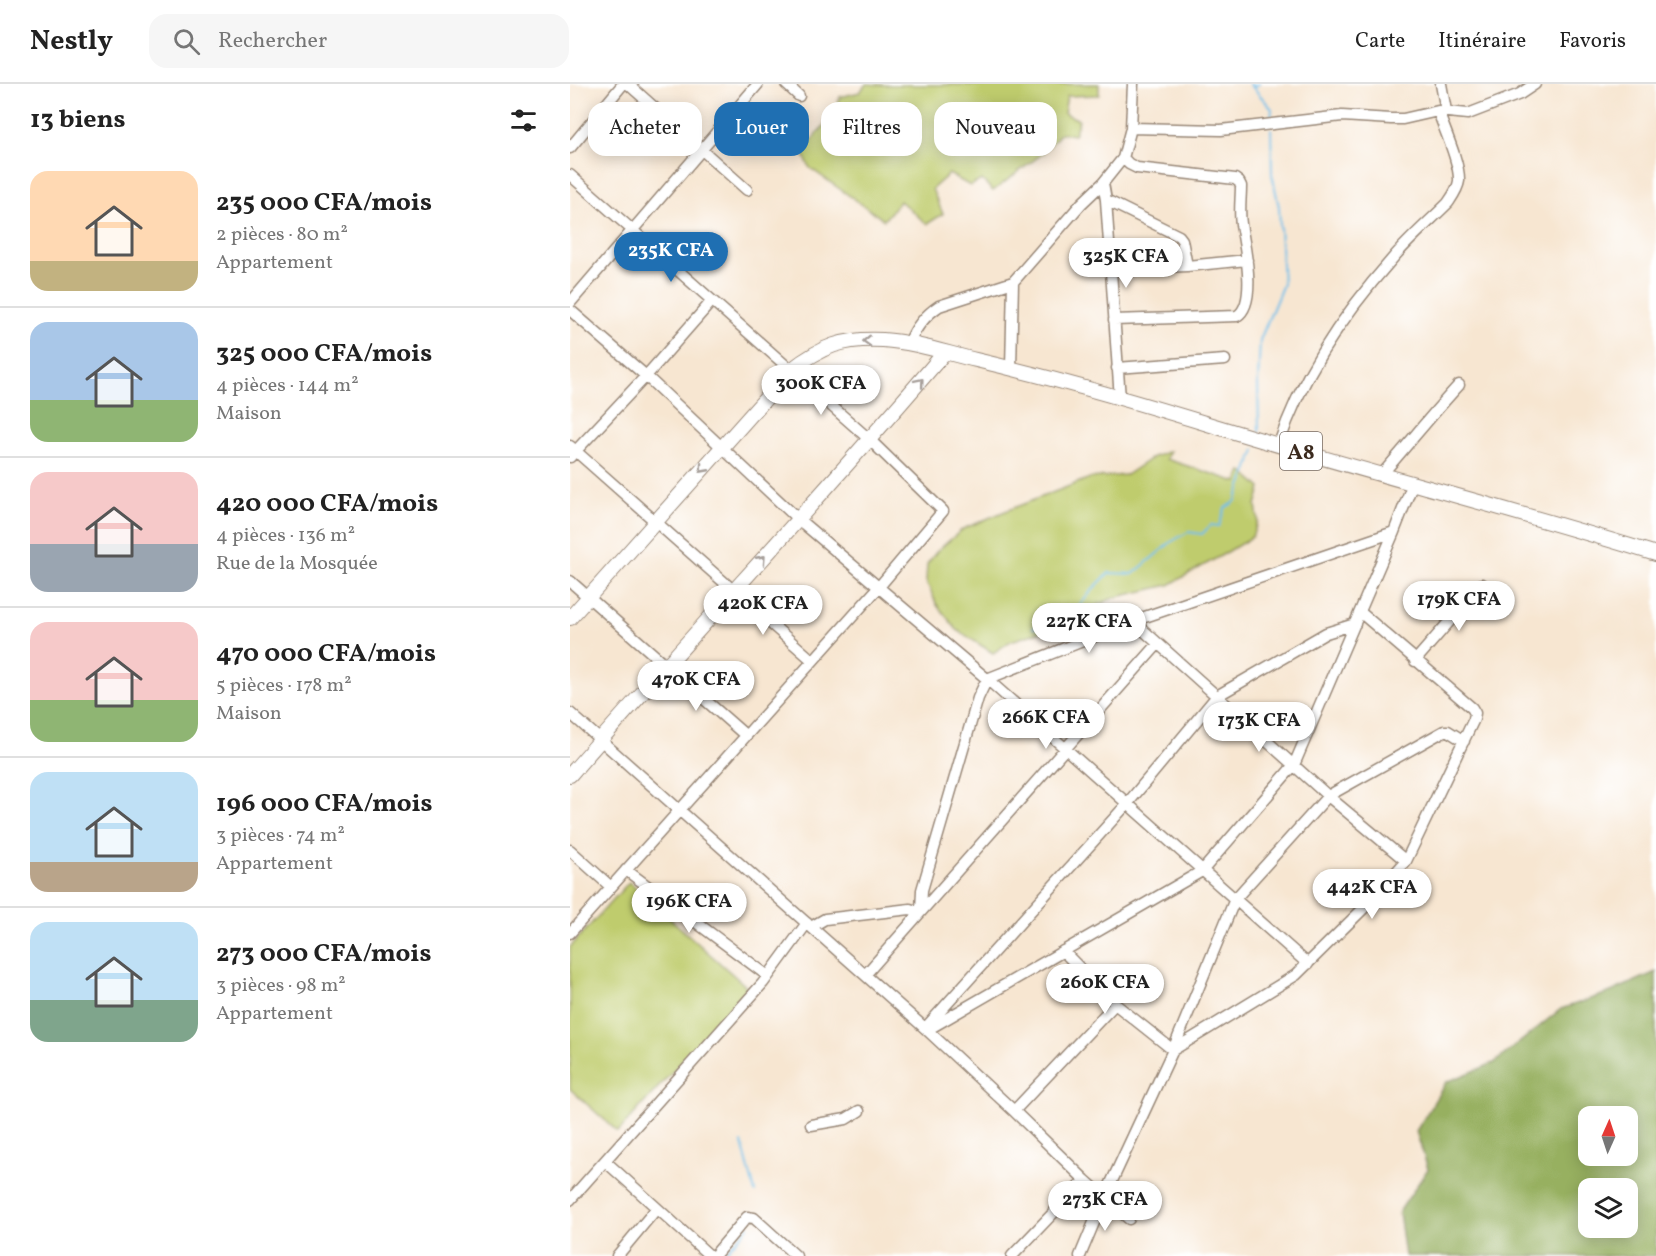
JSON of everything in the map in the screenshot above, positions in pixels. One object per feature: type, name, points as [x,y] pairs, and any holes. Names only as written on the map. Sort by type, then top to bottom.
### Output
[{"type":"main road","name":"A8","points":[[570,618],[791,370],[812,353],[833,344],[883,340],[1011,368],[1656,554]]},
{"type":"main road","points":[[570,775],[870,440],[945,352]]},
{"type":"street","points":[[570,148],[622,84]]},
{"type":"street","points":[[628,84],[648,102]]},
{"type":"street","points":[[702,148],[758,84]]},
{"type":"street","points":[[786,84],[799,96]]},
{"type":"street","points":[[909,344],[914,330],[928,313],[939,306],[1013,282],[1103,183],[1123,158],[1131,128],[1133,84]]},
{"type":"street","points":[[1279,444],[1300,389],[1349,312],[1393,257],[1448,203],[1455,192],[1459,181],[1442,111],[1441,84]]},
{"type":"street","points":[[1131,128],[1221,130],[1342,116],[1403,119],[1442,111],[1468,114],[1520,94],[1535,84]]},
{"type":"street","points":[[702,150],[747,190]]},
{"type":"street","points":[[570,303],[695,156]]},
{"type":"street","points":[[1114,320],[1237,316],[1241,314],[1245,306],[1249,277],[1241,222],[1239,182],[1234,179],[1137,168],[1123,158]]},
{"type":"street","points":[[570,175],[870,440],[943,511],[878,588],[570,933]]},
{"type":"street","points":[[1103,183],[1120,399]]},
{"type":"street","points":[[1106,200],[1179,236],[1182,240],[1187,266]]},
{"type":"street","points":[[1110,269],[1187,266],[1247,260]]},
{"type":"street","points":[[1011,368],[1013,282]]},
{"type":"street","points":[[712,301],[646,376],[572,451],[812,660]]},
{"type":"street","points":[[570,310],[646,376],[798,519],[987,679],[1308,964]]},
{"type":"street","points":[[1117,368],[1225,360]]},
{"type":"street","points":[[1382,474],[1459,385]]},
{"type":"street","points":[[926,1030],[1202,871],[1294,765],[1413,483]]},
{"type":"street","points":[[921,912],[922,890],[978,698],[987,679],[1133,621],[1394,532]]},
{"type":"street","points":[[570,581],[745,735]]},
{"type":"street","points":[[1415,661],[1482,584]]},
{"type":"street","points":[[1173,1050],[1296,975],[1366,906],[1406,861],[1474,719],[1475,713],[1472,708],[1360,612]]},
{"type":"street","points":[[1133,621],[1328,795],[1406,861]]},
{"type":"street","points":[[926,1030],[1126,804],[1217,696],[1326,633],[1339,627],[1355,624]]},
{"type":"street","points":[[865,975],[1158,644]]},
{"type":"street","points":[[570,713],[926,1030],[1129,1220]]},
{"type":"street","points":[[1080,1256],[1105,1196],[1173,1050],[1235,899],[1328,795],[1444,731],[1464,741]]},
{"type":"street","points":[[570,850],[611,887]]},
{"type":"street","points":[[626,870],[768,976]]},
{"type":"street","points":[[570,1200],[768,976],[809,925],[825,919],[910,909],[921,912]]},
{"type":"street","points":[[1063,951],[1115,1004],[1173,1050]]},
{"type":"street","points":[[1014,1111],[1115,1004]]},
{"type":"street","points":[[811,1125],[846,1119],[859,1111]]},
{"type":"street","points":[[605,1161],[712,1256],[750,1216],[796,1256]]},
{"type":"street","points":[[1012,1256],[1084,1180]]},
{"type":"street","points":[[617,1256],[657,1208]]},
{"type":"green space","points":[[866,84],[1099,84],[1099,95],[1067,96],[1064,113],[1079,120],[1074,135],[1061,133],[1057,137],[1057,102],[934,102],[934,156],[1039,156],[993,191],[982,180],[970,186],[949,174],[932,189],[943,214],[927,224],[900,201],[884,220],[810,168],[804,156],[809,156],[809,144],[821,129],[821,156],[922,156],[922,102],[838,102],[840,97],[860,92]]},
{"type":"green space","points":[[1170,451],[1166,459],[1237,482],[1242,471],[1261,488],[1256,505],[1258,520],[1252,537],[1169,585],[1113,598],[1046,630],[1011,641],[993,653],[957,630],[937,605],[926,581],[927,564],[937,551],[963,529],[1090,478],[1126,475],[1153,457]]},
{"type":"green space","points":[[629,882],[748,988],[618,1132],[570,1089],[570,947]]},
{"type":"green space","points":[[1656,972],[1656,1256],[1405,1256],[1399,1212],[1428,1169],[1416,1131],[1446,1082],[1494,1063],[1561,1009],[1611,992]]},
{"type":"waterway","points":[[1250,84],[1272,109],[1271,118]]},
{"type":"waterway","points":[[1252,87],[1259,84]]},
{"type":"waterway","points":[[1259,432],[1260,340],[1283,284],[1279,207],[1272,174],[1271,129]]},
{"type":"waterway","points":[[1033,628],[1074,612],[1109,573],[1133,574],[1171,542],[1188,532],[1202,534],[1211,525],[1219,526],[1225,508],[1235,502],[1255,450]]},
{"type":"waterway","points":[[742,1143],[755,1192]]},
{"type":"waterway","points":[[722,1256],[749,1226]]}]
